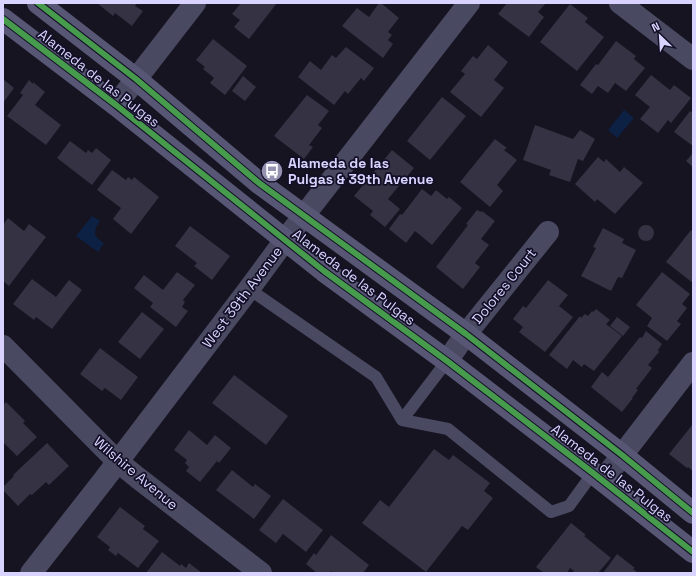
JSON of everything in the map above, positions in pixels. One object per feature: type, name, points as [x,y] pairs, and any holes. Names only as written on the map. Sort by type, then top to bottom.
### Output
[{"type":"main road","name":"Alameda de las Pulgas","points":[[38,3],[136,79],[260,183],[466,334],[622,455],[693,513]]},
{"type":"main road","name":"Alameda de las Pulgas","points":[[3,19],[116,105],[324,271],[447,361],[693,552]]},
{"type":"street","points":[[116,105],[195,3]]},
{"type":"street","name":"West 39th Avenue","points":[[31,573],[103,481],[285,240],[470,3]]},
{"type":"street","points":[[620,3],[693,59]]},
{"type":"street","name":"Dolores Court","points":[[447,361],[466,334],[548,232]]},
{"type":"street","name":"Wilshire Avenue","points":[[3,346],[117,461],[261,573]]},
{"type":"street","points":[[598,477],[622,455],[693,363]]},
{"type":"lane","points":[[249,289],[376,377],[402,420],[448,429],[551,512],[569,506],[598,477]]},
{"type":"lane","points":[[402,420],[447,361]]},
{"type":"water","points":[[624,110],[634,118],[617,138],[608,130]]},
{"type":"water","points":[[92,216],[100,221],[96,227],[95,234],[98,239],[104,243],[98,252],[76,236]]},
{"type":"building","points":[[97,3],[137,3],[135,6],[143,11],[132,26],[115,13],[113,16]]},
{"type":"building","points":[[241,3],[277,3],[249,39],[234,27],[240,20],[232,14]]},
{"type":"building","points":[[379,3],[399,18],[388,32],[392,35],[388,40],[393,44],[383,58],[342,26],[357,8],[369,17]]},
{"type":"building","points":[[507,3],[546,3],[538,12],[544,17],[529,37],[498,14]]},
{"type":"building","points":[[570,4],[588,18],[585,22],[604,37],[577,71],[540,42]]},
{"type":"building","points":[[213,39],[247,66],[225,95],[210,83],[214,78],[203,69],[205,67],[196,60]]},
{"type":"building","points":[[616,41],[636,56],[634,59],[645,68],[626,91],[615,83],[608,93],[598,86],[592,94],[580,85],[596,64],[598,65]]},
{"type":"building","points":[[488,45],[508,62],[494,80],[504,88],[481,117],[450,92],[465,74],[461,71],[473,56],[477,59]]},
{"type":"building","points":[[346,47],[374,68],[364,81],[361,78],[348,94],[345,91],[334,105],[298,77],[310,61],[321,70],[332,55],[336,58]]},
{"type":"building","points":[[651,75],[670,90],[674,85],[691,98],[671,123],[668,120],[658,133],[640,119],[650,107],[635,95]]},
{"type":"building","points":[[243,76],[256,87],[245,101],[232,91]]},
{"type":"building","points":[[3,79],[14,88],[3,103]]},
{"type":"building","points":[[29,80],[45,92],[35,105],[61,125],[46,145],[7,116],[23,95],[20,93]]},
{"type":"building","points":[[307,95],[329,111],[318,125],[322,128],[309,145],[313,147],[304,159],[274,136]]},
{"type":"building","points":[[442,97],[466,116],[430,160],[407,141]]},
{"type":"building","points":[[690,111],[693,113],[693,146],[674,132]]},
{"type":"building","points":[[535,125],[573,139],[580,130],[595,139],[583,161],[578,159],[570,182],[549,175],[551,170],[523,160]]},
{"type":"building","points":[[495,139],[507,148],[504,150],[517,160],[497,185],[503,191],[490,207],[460,182]]},
{"type":"building","points":[[70,141],[86,153],[88,150],[92,153],[96,148],[111,160],[92,185],[57,158]]},
{"type":"building","points":[[392,150],[414,168],[388,199],[400,209],[385,227],[370,215],[373,211],[354,196]]},
{"type":"building","points":[[693,153],[693,167],[686,161]]},
{"type":"building","points":[[598,157],[604,162],[606,159],[620,172],[624,167],[643,183],[615,214],[597,199],[595,202],[575,184]]},
{"type":"building","points":[[112,170],[126,180],[128,177],[132,180],[134,177],[159,197],[131,234],[113,219],[121,208],[97,190]]},
{"type":"building","points":[[422,189],[431,196],[436,190],[447,199],[449,197],[462,208],[432,245],[415,231],[406,243],[389,229]]},
{"type":"building","points":[[477,210],[482,211],[495,221],[481,239],[489,245],[475,263],[480,267],[463,289],[436,267],[468,225],[466,224]]},
{"type":"building","points":[[8,218],[24,231],[29,224],[46,237],[9,286],[3,281],[3,225]]},
{"type":"building","points":[[643,225],[649,225],[654,230],[652,239],[649,241],[643,241],[638,236],[638,230]]},
{"type":"building","points":[[190,226],[230,256],[212,280],[194,266],[197,263],[175,246]]},
{"type":"building","points":[[603,228],[624,239],[622,243],[636,250],[622,278],[618,277],[611,291],[581,276],[596,248],[593,247]]},
{"type":"building","points":[[691,230],[693,232],[693,283],[666,262]]},
{"type":"building","points":[[177,272],[195,285],[183,300],[185,302],[182,307],[188,311],[176,327],[150,307],[153,303],[134,288],[144,275],[163,290]]},
{"type":"building","points":[[662,272],[690,294],[682,304],[687,308],[677,321],[681,324],[667,341],[647,326],[652,318],[636,305]]},
{"type":"building","points":[[32,279],[56,297],[69,280],[82,290],[52,329],[36,317],[34,320],[13,304]]},
{"type":"building","points":[[548,280],[568,295],[559,306],[573,317],[545,352],[519,332],[523,327],[513,319],[523,306],[526,308]]},
{"type":"building","points":[[596,309],[610,320],[606,324],[622,336],[594,371],[584,364],[582,367],[573,360],[567,369],[549,355],[580,316],[581,318],[585,314],[588,316]]},
{"type":"building","points":[[142,312],[164,329],[140,359],[118,342]]},
{"type":"building","points":[[617,317],[630,327],[623,336],[610,326]]},
{"type":"building","points":[[646,331],[662,344],[658,350],[659,352],[648,365],[652,368],[636,389],[638,390],[622,412],[591,387],[602,372],[608,377],[640,337],[642,338]]},
{"type":"building","points":[[100,348],[138,377],[121,400],[105,388],[102,391],[80,374]]},
{"type":"building","points":[[234,375],[288,416],[266,445],[212,403]]},
{"type":"building","points":[[6,402],[25,421],[23,423],[37,437],[17,456],[3,442],[3,405]]},
{"type":"building","points":[[693,424],[693,471],[669,454]]},
{"type":"building","points":[[189,430],[207,445],[215,435],[231,448],[219,463],[217,461],[200,482],[186,471],[189,467],[185,463],[187,460],[174,450]]},
{"type":"building","points":[[47,443],[69,466],[49,485],[46,482],[32,495],[30,494],[18,506],[3,490],[3,487],[14,476],[13,475]]},
{"type":"building","points":[[434,449],[449,460],[453,455],[490,483],[484,491],[493,498],[468,530],[462,526],[426,572],[362,523],[380,500],[389,507]]},
{"type":"building","points":[[232,470],[253,487],[255,484],[271,496],[254,519],[216,490]]},
{"type":"building","points":[[283,499],[323,530],[306,552],[283,534],[276,543],[259,530]]},
{"type":"building","points":[[120,507],[145,526],[143,529],[159,541],[138,568],[118,553],[116,556],[108,550],[110,547],[97,537]]},
{"type":"building","points":[[571,523],[586,535],[584,536],[611,558],[598,573],[572,573],[574,571],[570,568],[567,573],[544,573],[536,567]]},
{"type":"building","points":[[331,535],[369,565],[363,573],[334,573],[331,571],[330,573],[317,573],[306,564],[314,553],[316,555]]},
{"type":"building","points":[[162,552],[180,566],[181,564],[186,568],[189,563],[202,573],[146,573]]},
{"type":"building","points":[[617,554],[635,568],[633,569],[638,573],[603,573]]},
{"type":"cycle path","points":[[38,3],[136,79],[259,183],[466,334],[622,455],[693,513]]},
{"type":"cycle path","points":[[3,19],[116,105],[324,271],[447,361],[693,552]]},
{"type":"place","name":"Alameda de las Pulgas & 39th Avenue","points":[[272,171]]}]
